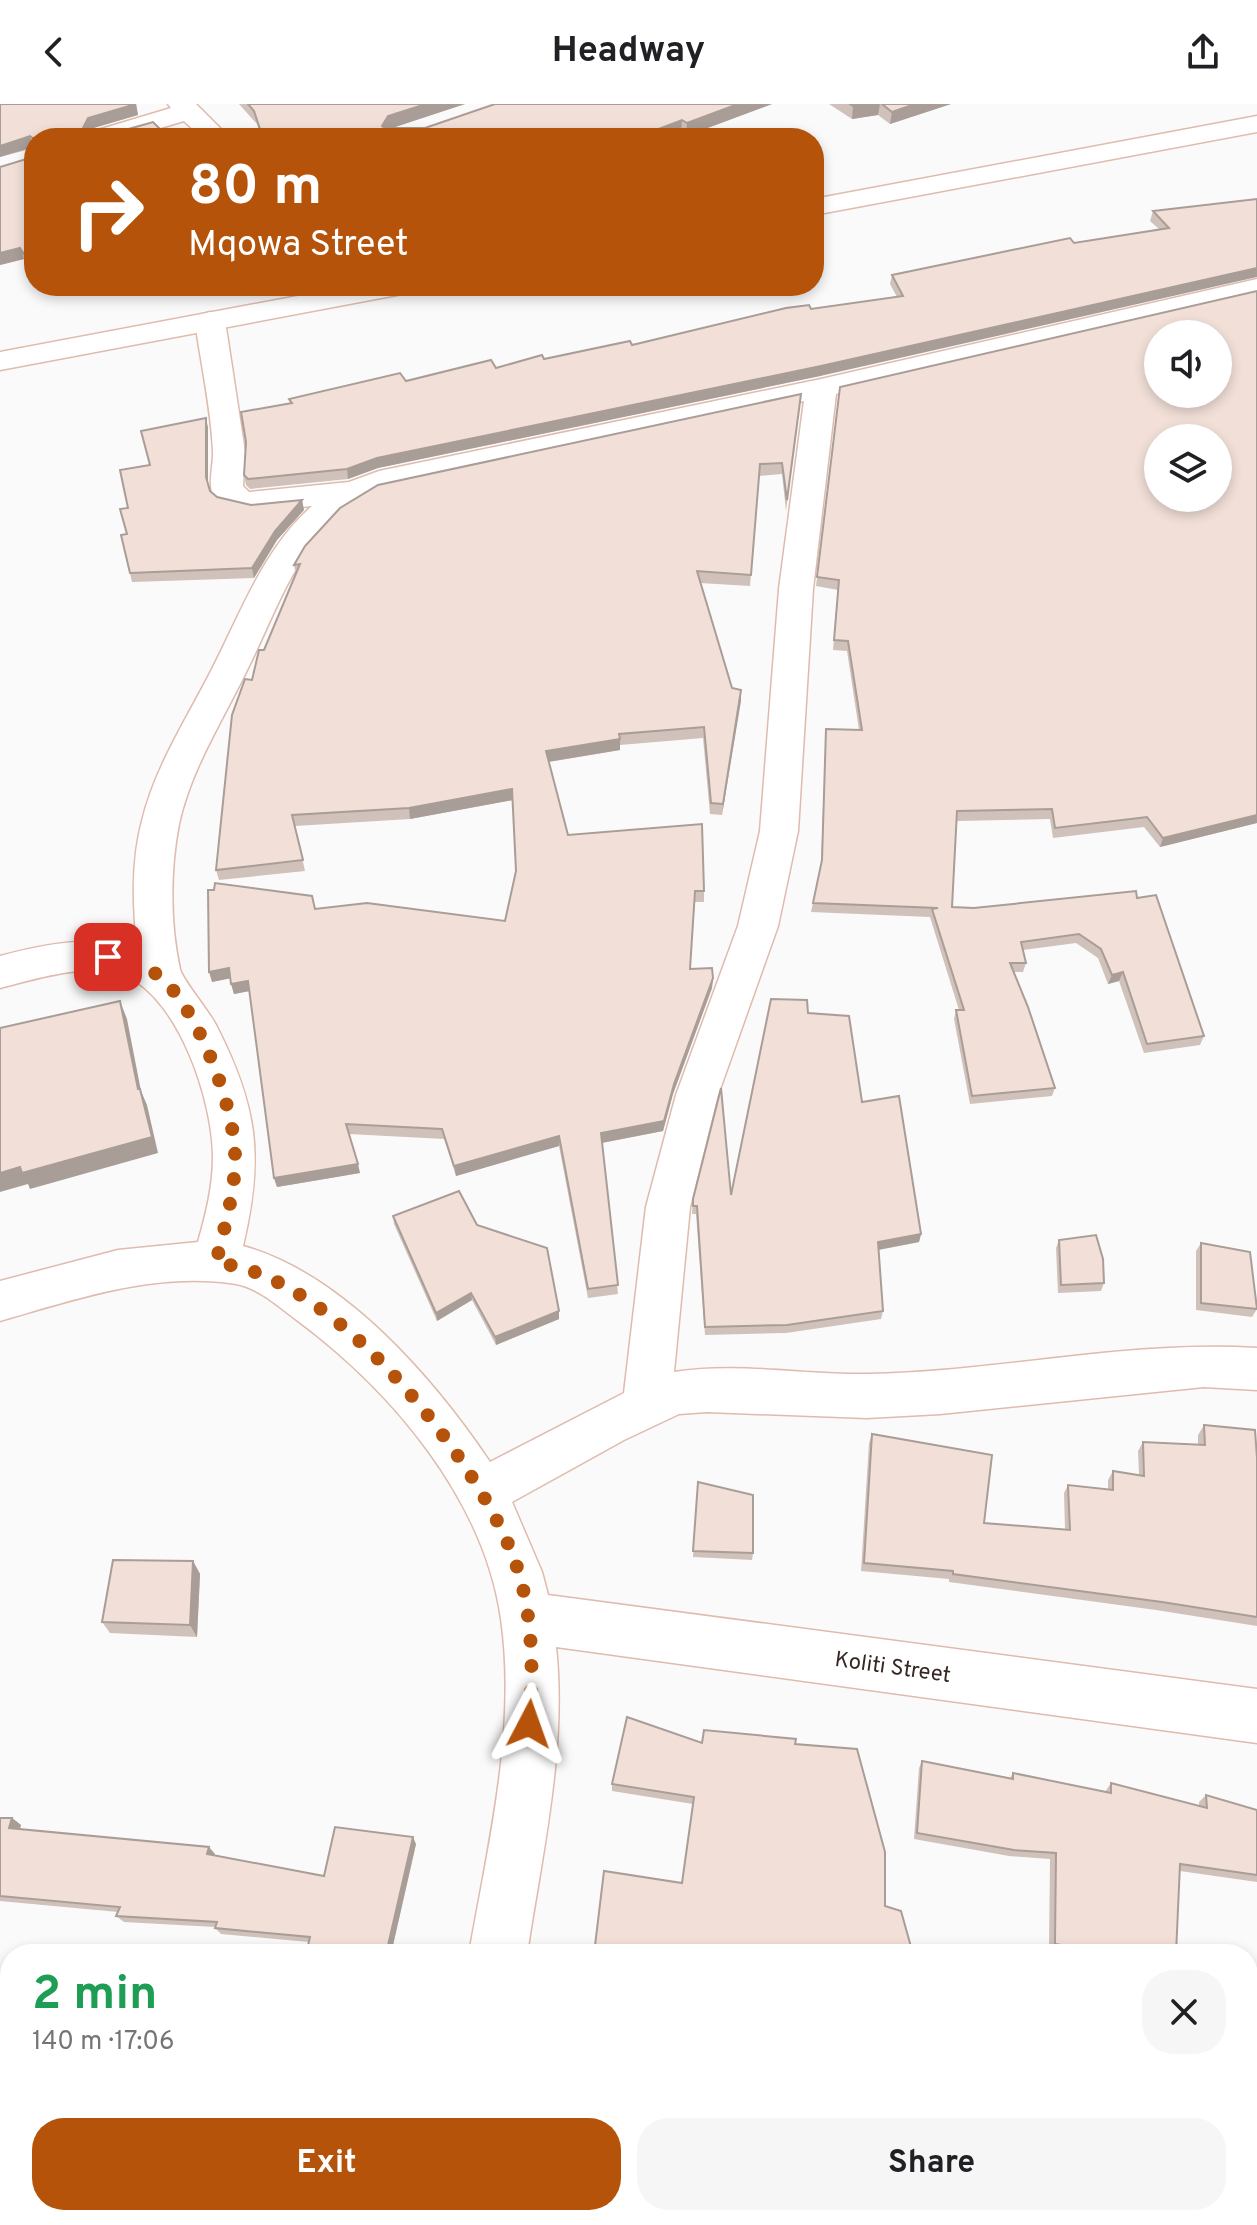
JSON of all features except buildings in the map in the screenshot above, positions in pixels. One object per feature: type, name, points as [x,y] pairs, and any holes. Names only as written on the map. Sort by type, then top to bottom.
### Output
[{"type":"street","points":[[128,128],[184,108],[206,128]]},
{"type":"street","points":[[824,205],[1257,124]]},
{"type":"street","points":[[161,978],[155,928],[158,842],[172,785],[299,539],[316,520],[354,492],[379,481],[821,388],[1257,288]]},
{"type":"street","points":[[3,360],[344,296]]},
{"type":"street","points":[[210,321],[229,452],[227,486],[230,496],[246,502],[354,492]]},
{"type":"street","points":[[647,1404],[668,1207],[697,1095],[758,926],[779,831],[796,589],[821,388]]},
{"type":"street","points":[[0,972],[66,957],[108,957],[140,965],[161,978],[189,1010],[232,1127],[235,1156],[232,1188],[216,1263]]},
{"type":"street","points":[[0,1301],[73,1280],[146,1265],[240,1265],[275,1280],[328,1314],[385,1366],[452,1447],[482,1493],[514,1558],[528,1618],[532,1694],[520,1816],[500,1944]]},
{"type":"street","points":[[482,1493],[647,1404],[675,1393],[707,1390],[867,1396],[940,1392],[1204,1366],[1257,1369]]},
{"type":"street","name":"Koliti Street","points":[[528,1618],[1257,1716]]},
{"type":"route","points":[[108,957],[140,965],[161,978],[189,1010],[205,1045],[232,1127],[235,1156],[232,1188],[216,1263],[240,1265],[275,1280],[328,1314],[385,1366],[452,1447],[487,1500],[514,1558],[528,1618],[532,1694],[529,1724]]}]
